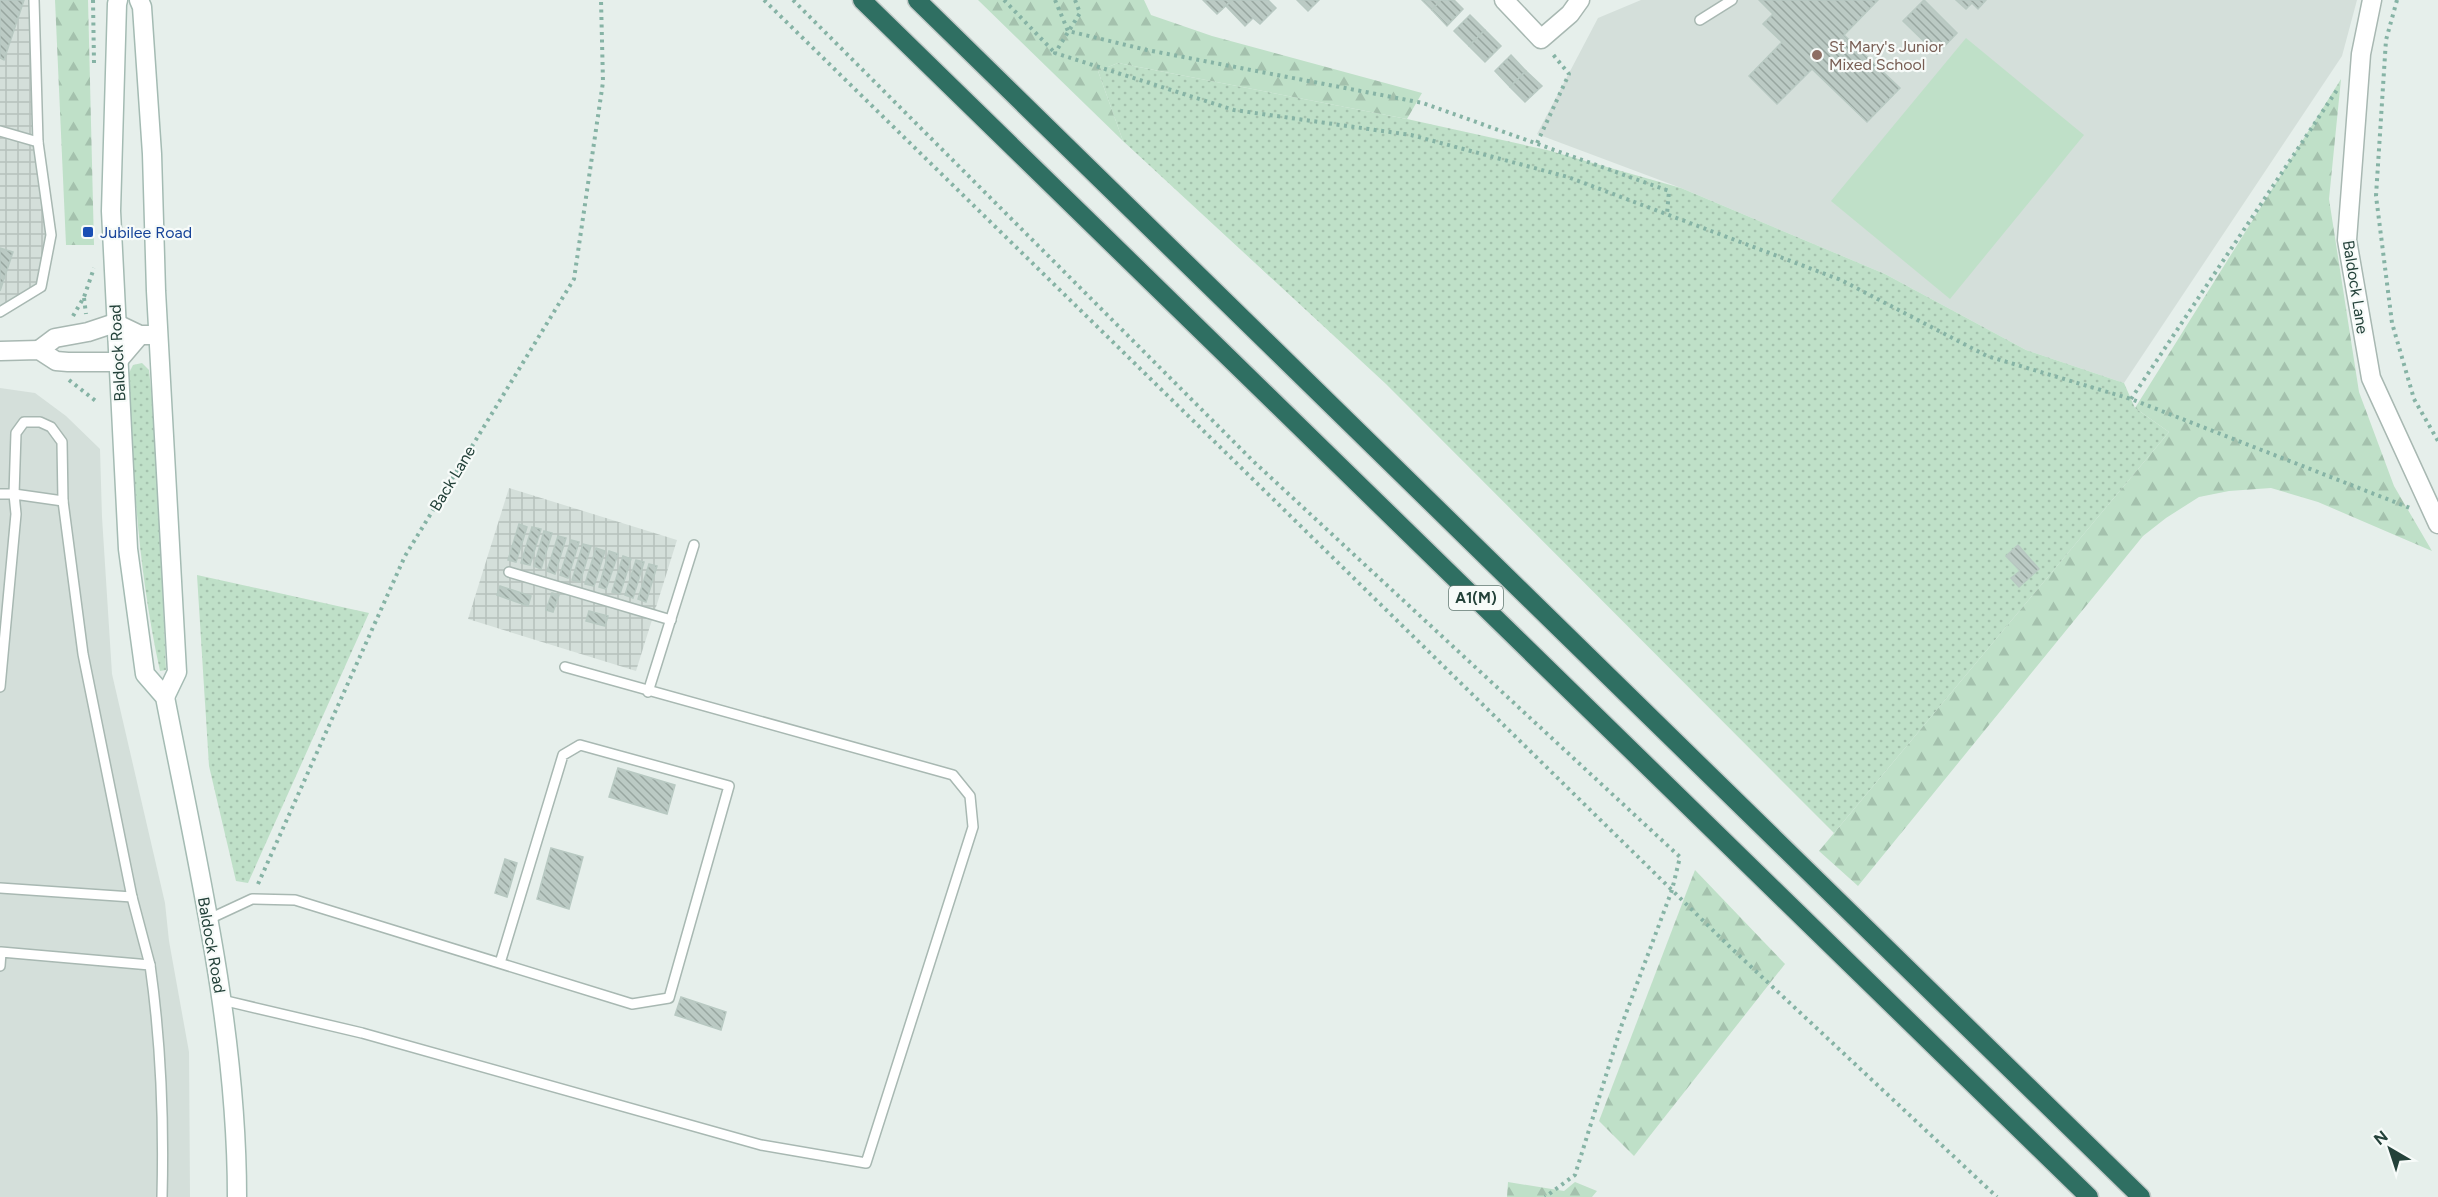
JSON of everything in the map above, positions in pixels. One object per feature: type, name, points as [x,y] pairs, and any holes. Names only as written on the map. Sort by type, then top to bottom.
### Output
[{"type":"highway","name":"A1(M)","points":[[862,0],[2089,1197]]},
{"type":"highway","name":"A1(M)","points":[[917,0],[2141,1197]]},
{"type":"main road","name":"Baldock Road","points":[[118,0],[111,211],[128,549],[145,674],[165,697],[209,919],[222,1000],[232,1090],[237,1197]]},
{"type":"main road","points":[[139,0],[142,7],[152,154],[158,334],[177,672],[165,697]]},
{"type":"main road","points":[[1504,0],[1541,39],[1570,14],[1580,0]]},
{"type":"main road","name":"Baldock Lane","points":[[2372,0],[2361,54],[2347,240],[2371,378],[2436,521]]},
{"type":"main road","points":[[39,350],[55,338],[88,332],[116,323],[140,335],[158,334]]},
{"type":"main road","points":[[0,351],[39,350],[56,361],[117,362],[140,335]]},
{"type":"lane","points":[[0,312],[41,287],[51,235],[38,142],[34,0]]},
{"type":"lane","points":[[1700,20],[1732,0]]},
{"type":"lane","points":[[0,131],[38,142]]},
{"type":"lane","points":[[0,687],[16,514],[14,494],[16,433],[24,422],[40,422],[51,427],[62,442],[63,501],[83,654],[132,897],[150,965],[159,1027],[164,1120],[162,1197]]},
{"type":"lane","points":[[0,494],[63,501]]},
{"type":"lane","points":[[648,692],[694,545]]},
{"type":"lane","points":[[509,572],[671,620]]},
{"type":"lane","points":[[222,1000],[385,1039],[761,1145],[866,1163],[973,827],[970,796],[953,775],[648,692],[565,667]]},
{"type":"lane","points":[[209,919],[252,899],[295,900],[632,1004],[669,998],[729,786],[580,745],[563,755],[500,963]]},
{"type":"lane","points":[[0,888],[132,897]]},
{"type":"lane","points":[[0,966],[2,952],[150,965]]},
{"type":"path","name":"Back Lane","points":[[252,899],[405,556],[574,279],[603,82],[601,0]]},
{"type":"path","points":[[764,0],[1672,890],[1856,1067],[1997,1197]]},
{"type":"path","points":[[793,0],[1253,461],[1680,857],[1672,890],[1622,1024],[1575,1175],[1545,1197]]},
{"type":"path","points":[[1004,0],[1055,53],[1234,110],[1422,138],[1568,177],[1841,280],[1987,356],[2132,399],[2436,521]]},
{"type":"path","points":[[1056,0],[1068,31]]},
{"type":"path","points":[[1055,53],[1080,13],[1075,0]]},
{"type":"path","points":[[2397,0],[2386,40],[2376,196],[2391,323],[2414,399],[2438,441]]},
{"type":"path","points":[[1068,31],[1170,54],[1423,103],[1670,191],[1667,214]]},
{"type":"path","points":[[1537,143],[1569,74],[1541,39]]},
{"type":"path","points":[[2132,399],[2341,84]]},
{"type":"path","points":[[68,379],[96,402]]},
{"type":"shaded area","points":[[0,0],[36,0],[38,142],[51,235],[41,287],[0,312]]},
{"type":"shaded area","points":[[1641,0],[2357,0],[2342,56],[2124,383],[2026,350],[1885,274],[1681,188],[1537,134],[1598,18]]},
{"type":"shaded area","points":[[0,388],[35,393],[66,416],[100,449],[112,674],[165,903],[169,941],[189,1052],[190,1197],[0,1197]]},
{"type":"shaded area","points":[[509,488],[677,540],[636,671],[468,619]]},
{"type":"green space","points":[[55,0],[88,0],[94,245],[66,245]]},
{"type":"green space","points":[[978,0],[1144,0],[1151,15],[1212,36],[1422,93],[1407,119],[1118,63],[1098,71],[1123,141]]},
{"type":"green space","points":[[1966,38],[2084,135],[1950,299],[1831,201]]},
{"type":"green space","points":[[1118,63],[1407,119],[1547,150],[1681,188],[1885,274],[2026,350],[2124,383],[2135,408],[2169,432],[1834,833],[1386,384],[1123,141],[1098,71]]},
{"type":"green space","points":[[2341,79],[2329,199],[2359,392],[2394,486],[2432,551],[2318,502],[2271,488],[2229,491],[2199,497],[2143,536],[1858,886],[1819,851],[2169,432],[2135,408]]},
{"type":"green space","points":[[142,363],[149,370],[156,437],[166,670],[160,671],[146,596],[132,449],[129,373],[133,365]]},
{"type":"green space","points":[[197,575],[369,613],[248,883],[236,881],[209,766]]},
{"type":"green space","points":[[1695,870],[1785,964],[1634,1156],[1599,1121]]},
{"type":"green space","points":[[1508,1182],[1564,1191],[1575,1182],[1597,1191],[1592,1197],[1507,1197]]},
{"type":"building","points":[[0,0],[24,0],[4,60],[0,58]]},
{"type":"building","points":[[1203,0],[1232,0],[1217,14]]},
{"type":"building","points":[[1232,0],[1268,0],[1276,8],[1260,24],[1253,18],[1245,26],[1226,6]]},
{"type":"building","points":[[1297,0],[1319,0],[1308,11]]},
{"type":"building","points":[[1422,0],[1441,0],[1432,10]]},
{"type":"building","points":[[1441,0],[1454,0],[1463,9],[1447,26],[1432,10]]},
{"type":"building","name":"St Mary's Junior Mixed School","points":[[1759,0],[1878,0],[1844,35],[1900,88],[1867,122],[1812,69],[1777,104],[1749,76],[1782,42],[1763,24],[1773,14]]},
{"type":"building","points":[[1924,0],[1957,33],[1937,54],[1903,21]]},
{"type":"building","points":[[1956,0],[1986,0],[1978,9],[1972,3],[1966,9]]},
{"type":"building","points":[[1470,15],[1485,30],[1469,46],[1454,31]]},
{"type":"building","points":[[1485,30],[1501,46],[1485,62],[1469,46]]},
{"type":"building","points":[[1511,55],[1526,71],[1510,87],[1495,71]]},
{"type":"building","points":[[1526,71],[1542,86],[1525,102],[1510,87]]},
{"type":"building","points":[[0,248],[13,252],[0,291]]},
{"type":"building","points":[[519,524],[527,527],[516,562],[508,560]]},
{"type":"building","points":[[532,527],[541,529],[530,565],[521,563]]},
{"type":"building","points":[[544,531],[552,533],[541,569],[534,566]]},
{"type":"building","points":[[558,536],[566,538],[555,574],[547,571]]},
{"type":"building","points":[[571,540],[579,542],[568,578],[560,575]]},
{"type":"building","points":[[583,544],[591,546],[580,582],[572,580]]},
{"type":"building","points":[[2018,545],[2039,569],[2019,587],[2011,578],[2020,571],[2006,556]]},
{"type":"building","points":[[596,548],[605,551],[594,586],[585,584]]},
{"type":"building","points":[[609,551],[618,554],[606,589],[599,587]]},
{"type":"building","points":[[623,556],[631,559],[620,594],[612,592]]},
{"type":"building","points":[[636,560],[644,562],[633,598],[625,595]]},
{"type":"building","points":[[649,564],[657,566],[646,602],[638,599]]},
{"type":"building","points":[[500,586],[531,596],[528,606],[497,595]]},
{"type":"building","points":[[552,593],[559,595],[553,612],[546,610]]},
{"type":"building","points":[[589,611],[608,616],[605,626],[586,621]]},
{"type":"building","points":[[618,768],[675,785],[667,814],[609,797]]},
{"type":"building","points":[[551,848],[583,857],[569,909],[537,899]]},
{"type":"building","points":[[505,859],[517,863],[507,897],[495,893]]},
{"type":"building","points":[[681,997],[726,1012],[721,1030],[675,1015]]},
{"type":"place","name":"St Mary's Junior Mixed School","points":[[1817,55]]},
{"type":"place","name":"Jubilee Road","points":[[88,232]]}]
